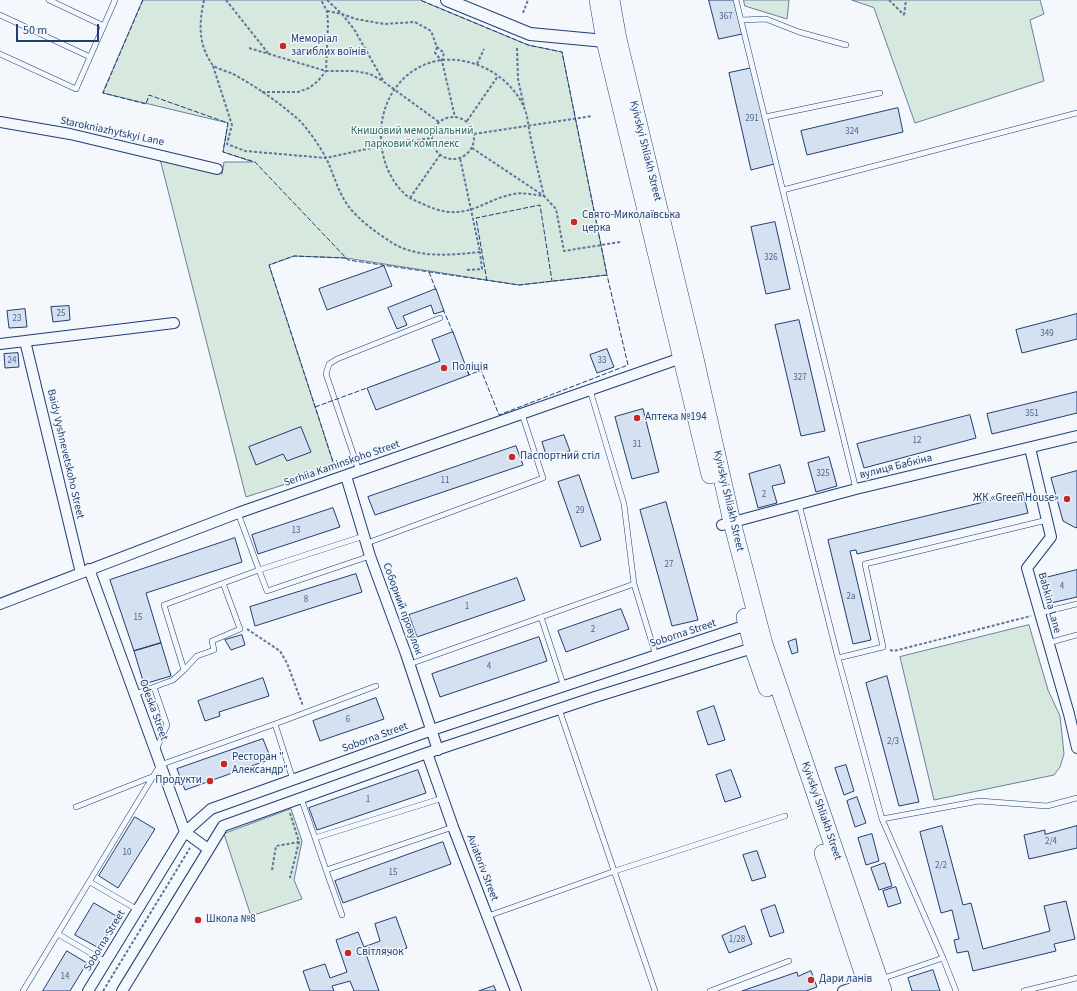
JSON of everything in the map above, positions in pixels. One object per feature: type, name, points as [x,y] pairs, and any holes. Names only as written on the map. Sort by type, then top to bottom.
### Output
[{"type":"highway","name":"Kyivskyi Shliakh Street","points":[[598,0],[611,40],[727,524],[758,646],[875,986]]},
{"type":"highway","name":"Kyivskyi Shliakh Street","points":[[611,0],[611,40]]},
{"type":"street","points":[[447,0],[530,34],[611,40]]},
{"type":"street","name":"Starokniazhytskyi Lane","points":[[0,122],[70,134],[217,169]]},
{"type":"street","points":[[0,344],[174,323]]},
{"type":"street","name":"Baidy Vyshnevetskoho Street","points":[[25,341],[85,571]]},
{"type":"street","name":"Serhiia Kaminskoho Street","points":[[0,604],[238,513],[687,356]]},
{"type":"street","name":"вулиця Бабкіна","points":[[727,524],[856,489],[1077,436]]},
{"type":"street","name":"Babkina Lane","points":[[1030,448],[1052,536],[1027,568],[1048,643],[1073,713],[1077,748]]},
{"type":"street","name":"Соборний провулок","points":[[346,476],[370,556],[410,664],[438,750]]},
{"type":"street","name":"Odeska Street","points":[[85,571],[135,694],[185,832]]},
{"type":"street","name":"Soborna Street","points":[[88,991],[185,832],[211,809],[432,730],[752,623]]},
{"type":"street","points":[[122,991],[223,826],[427,753],[559,709],[758,646]]},
{"type":"street","name":"Aviatoriv Street","points":[[427,753],[453,827],[516,991]]},
{"type":"street","points":[[185,832],[208,849]]},
{"type":"street","points":[[844,991],[875,986]]},
{"type":"lane","points":[[49,0],[104,26]]},
{"type":"lane","points":[[0,54],[76,89],[115,0]]},
{"type":"lane","points":[[736,0],[856,489]]},
{"type":"lane","points":[[0,15],[90,58]]},
{"type":"lane","points":[[741,20],[766,19],[799,32],[846,45]]},
{"type":"lane","points":[[765,117],[880,93]]},
{"type":"lane","points":[[783,190],[1077,113]]},
{"type":"lane","points":[[359,471],[326,374],[329,364],[337,359],[440,318]]},
{"type":"lane","points":[[590,390],[624,504],[634,584],[656,656]]},
{"type":"lane","points":[[184,670],[164,605],[259,570],[366,540],[543,478],[522,414]]},
{"type":"lane","points":[[799,504],[838,658],[882,819],[956,991]]},
{"type":"lane","points":[[238,513],[267,591],[370,556]]},
{"type":"lane","points":[[838,658],[883,647],[865,564],[1047,520]]},
{"type":"lane","points":[[135,694],[173,680],[197,656],[214,650],[212,641],[240,629],[223,583]]},
{"type":"lane","points":[[410,664],[634,584]]},
{"type":"lane","points":[[1040,613],[1077,604]]},
{"type":"lane","points":[[541,617],[564,686]]},
{"type":"lane","points":[[1048,643],[1077,635]]},
{"type":"lane","points":[[23,991],[160,765],[376,686]]},
{"type":"lane","points":[[154,687],[167,725],[155,751]]},
{"type":"lane","points":[[559,709],[655,991]]},
{"type":"lane","points":[[275,724],[293,780]]},
{"type":"lane","points":[[76,807],[154,776]]},
{"type":"lane","points":[[301,798],[342,915]]},
{"type":"lane","points":[[315,838],[443,798]]},
{"type":"lane","points":[[882,819],[979,801],[1047,806],[1077,798]]},
{"type":"lane","points":[[488,916],[615,871],[785,816]]},
{"type":"lane","points":[[326,870],[453,827]]},
{"type":"lane","points":[[90,882],[138,910]]},
{"type":"lane","points":[[58,934],[106,962]]},
{"type":"lane","points":[[875,986],[943,958]]},
{"type":"lane","points":[[710,991],[789,962]]},
{"type":"lane","points":[[1024,991],[1077,978]]},
{"type":"path","points":[[204,0],[200,24],[202,46],[213,66],[232,125],[227,144],[245,151],[326,158],[380,146],[432,138]]},
{"type":"path","points":[[226,0],[269,54]]},
{"type":"path","points":[[262,92],[298,92],[309,88],[318,81],[326,71],[328,46],[327,11],[321,0]]},
{"type":"path","points":[[327,0],[342,14],[368,50],[384,82]]},
{"type":"path","points":[[523,13],[528,0]]},
{"type":"path","points":[[889,0],[904,15],[906,0]]},
{"type":"path","points":[[327,11],[384,24],[415,22],[431,31],[438,47],[444,53],[442,60],[455,117]]},
{"type":"path","points":[[438,47],[435,53],[442,60]]},
{"type":"path","points":[[249,48],[326,71],[355,71],[370,74],[394,89],[438,122]]},
{"type":"path","points":[[517,48],[518,79],[544,196]]},
{"type":"path","points":[[477,64],[484,49]]},
{"type":"path","points":[[525,110],[505,81],[477,64],[458,60],[442,60],[422,64],[404,76],[385,104],[380,125],[380,146],[388,172],[398,187],[410,198],[437,209],[455,212],[472,210],[514,193],[544,196]]},
{"type":"path","points":[[213,66],[232,74],[262,92],[278,103],[301,123],[326,158],[333,178],[349,207],[373,229],[393,244],[413,251],[445,256],[480,252]]},
{"type":"path","points":[[467,121],[498,76]]},
{"type":"path","points":[[474,134],[592,116]]},
{"type":"path","points":[[449,117],[455,117],[467,121],[474,134],[472,148],[460,158],[446,158],[440,155],[432,144],[432,132],[438,122],[449,117]]},
{"type":"path","points":[[472,148],[544,196],[556,209],[564,251],[620,242]]},
{"type":"path","points":[[410,198],[440,155]]},
{"type":"path","points":[[460,158],[472,210],[482,269],[467,270]]},
{"type":"path","points":[[883,647],[894,651],[1040,613]]},
{"type":"path","points":[[238,623],[280,651],[287,663],[306,712]]},
{"type":"path","points":[[288,808],[299,842],[290,878]]},
{"type":"path","points":[[272,870],[276,846],[299,842]]},
{"type":"green space","name":"Книшовий меморіальний парковий комплекс","points":[[143,0],[420,0],[528,45],[562,52],[607,275],[519,285],[346,258],[294,256],[269,265],[335,468],[246,497],[160,159],[222,174],[224,162],[253,162],[223,152],[228,123],[103,93]]},
{"type":"green space","points":[[744,0],[789,0],[787,19],[745,6]]},
{"type":"green space","points":[[852,0],[1040,0],[1044,14],[1030,20],[1044,81],[915,123],[874,8]]},
{"type":"green space","points":[[1029,625],[1048,690],[1060,716],[1064,754],[1060,767],[1054,775],[934,800],[900,657]]},
{"type":"green space","points":[[291,809],[302,841],[294,880],[302,899],[251,916],[224,834]]},
{"type":"building","points":[[709,0],[734,0],[742,34],[719,39]]},
{"type":"building","points":[[752,68],[774,164],[751,170],[729,73]]},
{"type":"building","points":[[898,108],[903,132],[807,155],[801,131]]},
{"type":"building","points":[[775,222],[790,289],[766,294],[751,227]]},
{"type":"building","points":[[384,266],[392,286],[327,310],[319,289]]},
{"type":"building","points":[[436,289],[444,311],[434,314],[431,305],[403,316],[407,325],[397,329],[388,308]]},
{"type":"building","points":[[69,306],[70,320],[53,322],[51,307]]},
{"type":"building","points":[[25,309],[27,327],[9,328],[7,311]]},
{"type":"building","points":[[1077,314],[1077,339],[1022,353],[1016,330]]},
{"type":"building","points":[[799,320],[825,431],[801,436],[775,325]]},
{"type":"building","name":"Поліція","points":[[453,332],[469,375],[376,410],[367,388],[440,361],[432,340]]},
{"type":"building","points":[[607,349],[614,367],[597,373],[590,355]]},
{"type":"building","points":[[18,353],[19,367],[5,368],[4,354]]},
{"type":"building","points":[[1077,392],[1077,413],[992,434],[987,414]]},
{"type":"building","points":[[643,409],[659,472],[632,479],[615,417]]},
{"type":"building","points":[[970,415],[976,438],[864,468],[857,444]]},
{"type":"building","points":[[301,427],[311,452],[287,461],[283,454],[256,465],[249,447]]},
{"type":"building","points":[[564,435],[570,451],[547,458],[542,442]]},
{"type":"building","points":[[516,446],[523,465],[375,515],[368,497]]},
{"type":"building","points":[[829,457],[837,486],[816,492],[808,463]]},
{"type":"building","points":[[780,465],[785,483],[772,486],[777,503],[758,508],[749,474]]},
{"type":"building","name":"ЖК «Green House»","points":[[1077,471],[1076,528],[1063,521],[1051,478]]},
{"type":"building","points":[[579,475],[601,540],[581,547],[558,482]]},
{"type":"building","points":[[1023,493],[1028,513],[857,554],[856,550],[850,551],[871,640],[853,644],[828,540]]},
{"type":"building","points":[[666,502],[698,620],[672,626],[640,510]]},
{"type":"building","points":[[333,508],[340,527],[258,554],[252,535]]},
{"type":"building","points":[[235,538],[242,562],[146,593],[161,643],[134,651],[110,580]]},
{"type":"building","points":[[1077,570],[1077,597],[1051,603],[1045,578]]},
{"type":"building","points":[[356,574],[362,592],[255,626],[250,607]]},
{"type":"building","points":[[517,578],[525,600],[417,637],[409,615]]},
{"type":"building","points":[[621,609],[629,629],[566,652],[558,631]]},
{"type":"building","points":[[242,635],[245,645],[231,650],[225,640]]},
{"type":"building","points":[[539,637],[547,661],[440,697],[432,674]]},
{"type":"building","points":[[796,639],[798,652],[792,654],[788,642]]},
{"type":"building","points":[[161,643],[171,676],[144,684],[134,651]]},
{"type":"building","points":[[887,676],[919,802],[899,806],[866,683]]},
{"type":"building","points":[[263,678],[269,696],[219,712],[220,716],[205,721],[198,701]]},
{"type":"building","points":[[376,698],[384,719],[320,741],[313,721]]},
{"type":"building","points":[[714,706],[725,740],[708,745],[697,712]]},
{"type":"building","name":"Ресторан \" Александр\"","points":[[263,739],[271,759],[185,790],[177,769]]},
{"type":"building","points":[[846,765],[854,791],[844,795],[835,768]]},
{"type":"building","points":[[418,770],[426,793],[317,830],[309,808]]},
{"type":"building","points":[[731,770],[741,797],[725,802],[716,775]]},
{"type":"building","points":[[857,797],[866,823],[855,827],[847,801]]},
{"type":"building","points":[[135,817],[155,829],[118,888],[99,876]]},
{"type":"building","points":[[942,826],[963,905],[971,903],[983,949],[1050,931],[1044,906],[1066,901],[1075,939],[1054,944],[1056,951],[973,971],[968,951],[957,953],[954,940],[959,939],[952,910],[941,913],[920,832]]},
{"type":"building","points":[[1077,826],[1077,848],[1029,859],[1024,835],[1045,830],[1045,834]]},
{"type":"building","points":[[872,834],[879,861],[866,865],[858,838]]},
{"type":"building","points":[[443,842],[451,864],[343,903],[335,881]]},
{"type":"building","points":[[757,851],[766,877],[752,881],[743,855]]},
{"type":"building","points":[[885,863],[892,886],[879,890],[871,868]]},
{"type":"building","points":[[896,887],[901,903],[888,907],[883,891]]},
{"type":"building","points":[[94,903],[118,917],[99,948],[75,935]]},
{"type":"building","points":[[775,905],[784,932],[770,937],[761,910]]},
{"type":"building","points":[[396,917],[407,948],[386,956],[383,949],[366,954],[379,991],[354,991],[350,981],[332,986],[334,991],[310,991],[303,971],[325,964],[330,978],[347,972],[336,940],[358,932],[364,947],[380,941],[375,924]]},
{"type":"building","points":[[745,926],[752,944],[729,953],[722,936]]},
{"type":"building","points":[[67,951],[87,963],[70,991],[43,991]]},
{"type":"building","points":[[933,970],[940,991],[912,991],[908,978]]},
{"type":"building","points":[[811,971],[817,987],[806,991],[742,991],[797,972],[798,976]]},
{"type":"building","points":[[494,986],[496,991],[479,991]]},
{"type":"fence","points":[[143,0],[103,93],[146,104],[149,95],[228,123],[223,152],[255,162],[348,260],[519,285],[607,275],[562,52],[528,45],[420,0]]},
{"type":"fence","points":[[487,281],[476,218],[540,205],[552,281]]},
{"type":"fence","points":[[335,468],[269,265],[294,256],[346,258]]},
{"type":"fence","points":[[429,272],[436,290]]},
{"type":"fence","points":[[468,372],[469,375],[481,370],[499,415],[628,365],[607,275]]},
{"type":"fence","points":[[443,309],[454,335]]},
{"type":"fence","points":[[315,407],[367,388]]},
{"type":"place","name":"Меморіал загиблих воїнів","points":[[283,46]]},
{"type":"place","name":"Свято-Миколаївська церка","points":[[574,222]]},
{"type":"place","name":"Поліція","points":[[444,368]]},
{"type":"place","name":"Аптека №194","points":[[637,418]]},
{"type":"place","name":"Паспортний стіл","points":[[512,457]]},
{"type":"place","name":"ЖК «Green House»","points":[[1067,499]]},
{"type":"place","name":"Ресторан \" Александр\"","points":[[224,764]]},
{"type":"place","name":"Продукти","points":[[210,781]]},
{"type":"place","name":"Школа №8","points":[[198,920]]},
{"type":"place","name":"Світлячок","points":[[348,953]]},
{"type":"place","name":"Дари ланів","points":[[811,980]]}]
